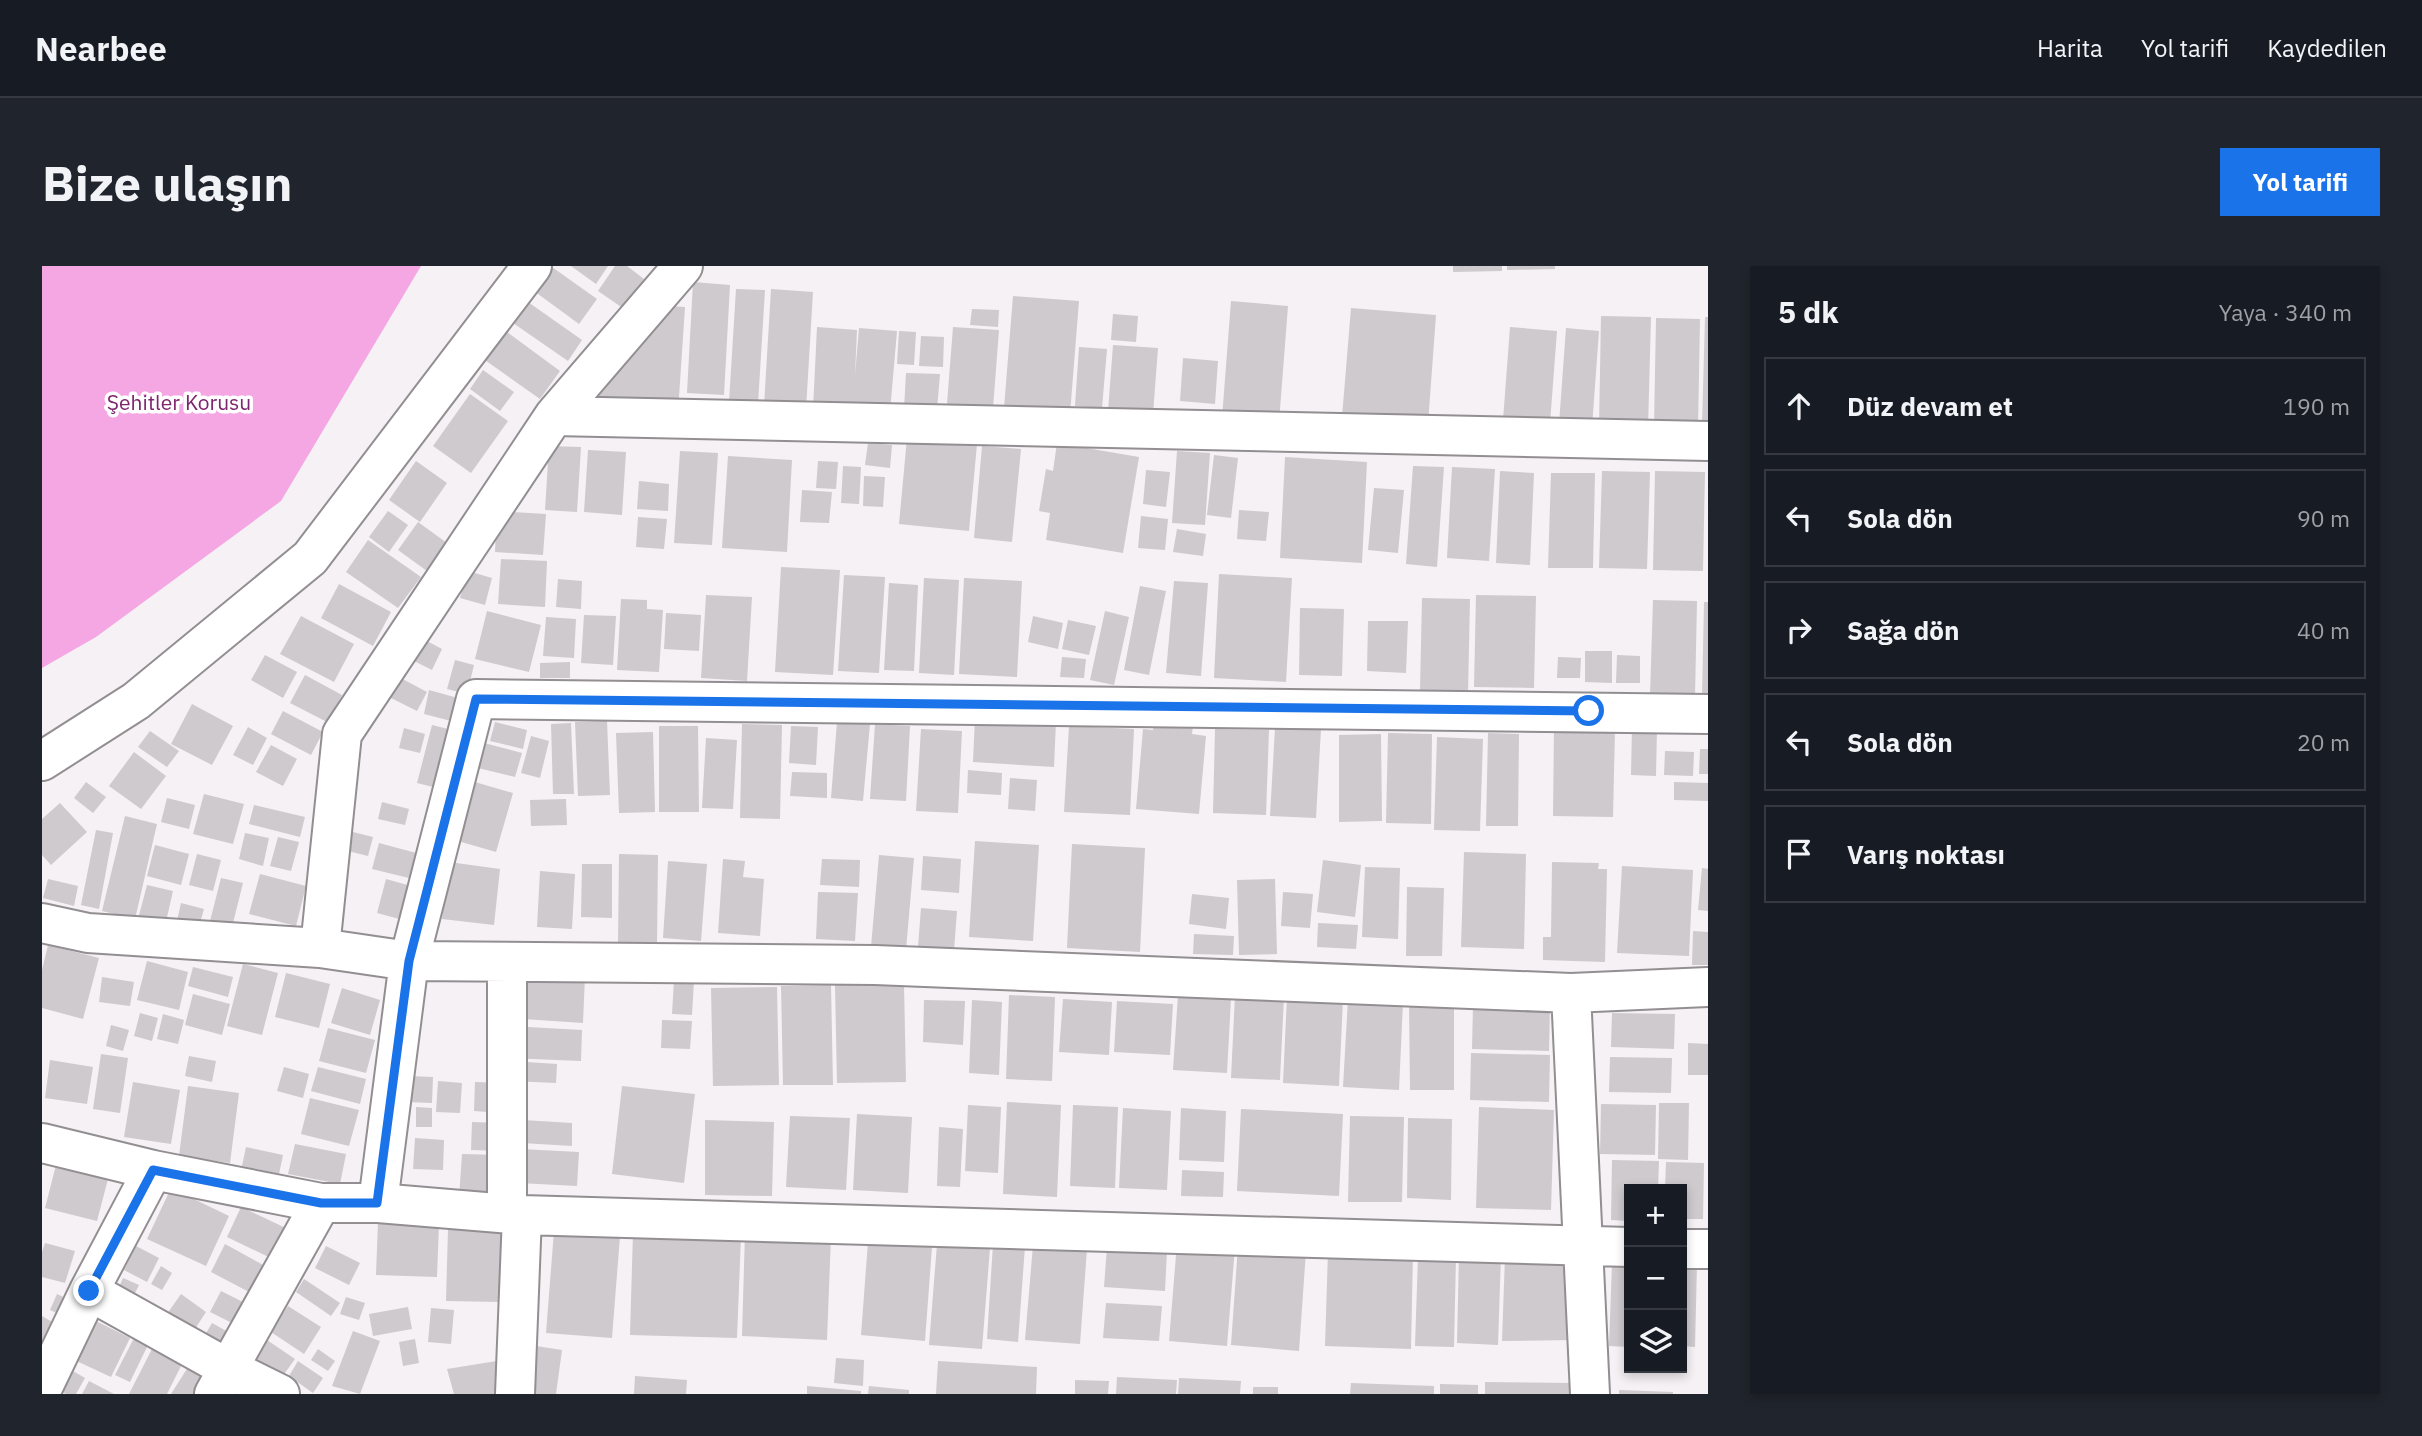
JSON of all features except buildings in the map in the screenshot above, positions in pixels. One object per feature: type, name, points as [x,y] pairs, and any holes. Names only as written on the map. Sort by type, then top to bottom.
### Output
[{"type":"street","points":[[42,761],[136,701],[310,558],[532,266]]},
{"type":"street","points":[[320,948],[342,734],[554,416],[683,266]]},
{"type":"street","points":[[554,416],[1708,441]]},
{"type":"street","points":[[377,1203],[409,961],[476,699],[1708,714]]},
{"type":"street","points":[[42,923],[88,933],[320,948],[409,961],[875,965],[1571,993],[1708,987]]},
{"type":"street","points":[[507,962],[514,1214],[515,1394]]},
{"type":"street","points":[[1571,993],[1590,1394]]},
{"type":"street","points":[[42,1143],[153,1170],[321,1203],[377,1203],[514,1214],[1624,1247]]},
{"type":"street","points":[[42,1389],[89,1291],[153,1170]]},
{"type":"street","points":[[221,1382],[321,1203]]},
{"type":"street","points":[[1687,1249],[1708,1249]]},
{"type":"street","points":[[89,1291],[221,1382],[280,1394]]},
{"type":"green space","name":"Şehitler Korusu","points":[[42,266],[421,266],[281,501],[96,637],[42,668]]},
{"type":"route","points":[[89,1291],[153,1170],[321,1203],[377,1203],[409,961],[476,699],[1589,711]]}]
